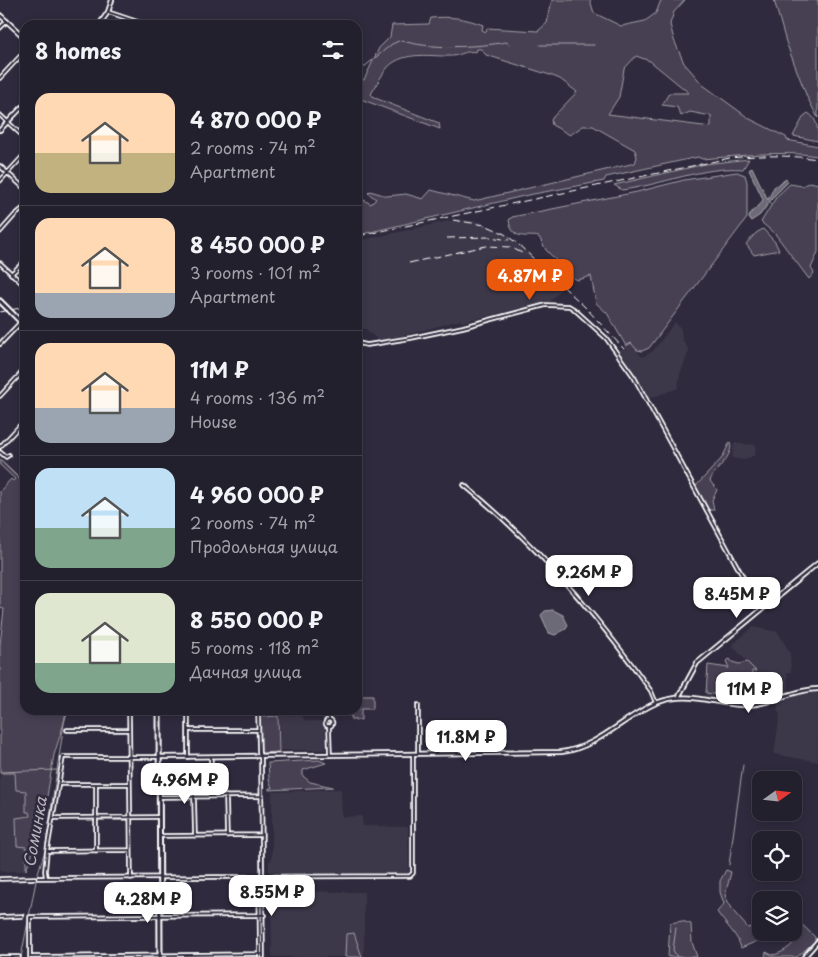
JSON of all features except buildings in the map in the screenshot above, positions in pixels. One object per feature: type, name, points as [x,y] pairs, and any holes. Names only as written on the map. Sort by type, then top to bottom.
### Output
[{"type":"main road","points":[[0,300],[20,321]]},
{"type":"main road","points":[[158,715],[160,956]]},
{"type":"street","points":[[102,20],[108,12],[112,0]]},
{"type":"street","points":[[108,12],[132,20]]},
{"type":"street","points":[[0,15],[20,33]]},
{"type":"street","points":[[0,28],[7,21]]},
{"type":"street","points":[[0,78],[20,56]]},
{"type":"street","points":[[0,130],[20,109]]},
{"type":"street","points":[[0,115],[20,133]]},
{"type":"street","points":[[0,181],[20,159]]},
{"type":"street","points":[[0,166],[20,185]]},
{"type":"street","points":[[0,232],[20,212]]},
{"type":"street","points":[[0,264],[20,282]]},
{"type":"street","points":[[11,274],[20,266]]},
{"type":"street","points":[[362,344],[412,338],[463,328],[546,305],[569,306],[574,309],[606,338],[634,377],[761,610]]},
{"type":"street","points":[[0,344],[20,323]]},
{"type":"street","points":[[0,396],[20,374]]},
{"type":"street","points":[[0,447],[20,425]]},
{"type":"street","points":[[0,452],[6,458],[9,455]]},
{"type":"street","points":[[464,485],[505,520],[548,562],[598,620],[651,692],[656,703]]},
{"type":"street","points":[[679,696],[697,663],[818,563]]},
{"type":"street","points":[[46,878],[47,851],[60,784],[63,757],[211,757],[569,751],[584,745],[656,703],[679,696],[749,705],[803,690],[818,689]]},
{"type":"street","points":[[418,705],[418,753]]},
{"type":"street","points":[[129,715],[130,878]]},
{"type":"street","points":[[188,715],[188,757]]},
{"type":"street","points":[[258,715],[262,796],[264,915],[262,955]]},
{"type":"street","points":[[329,715],[332,723],[329,726],[330,755]]},
{"type":"street","points":[[329,719],[325,723],[329,726]]},
{"type":"street","points":[[67,730],[129,730]]},
{"type":"street","points":[[188,730],[258,730]]},
{"type":"street","points":[[0,879],[410,876],[414,873],[413,753]]},
{"type":"street","points":[[210,796],[211,757]]},
{"type":"street","points":[[60,784],[130,784]]},
{"type":"street","points":[[96,784],[96,851]]},
{"type":"street","points":[[194,796],[195,836]]},
{"type":"street","points":[[226,796],[227,836]]},
{"type":"street","points":[[159,797],[262,796]]},
{"type":"street","points":[[54,818],[159,816]]},
{"type":"street","points":[[160,836],[262,835]]},
{"type":"street","points":[[47,851],[130,850]]},
{"type":"street","points":[[259,877],[262,955]]},
{"type":"street","points":[[262,955],[30,957],[30,923],[32,917],[264,915]]},
{"type":"street","points":[[0,917],[22,916]]},
{"type":"street","points":[[804,957],[818,941]]},
{"type":"street","points":[[0,957],[19,957]]},
{"type":"shaded area","points":[[552,0],[590,0],[594,13],[621,26],[645,21],[656,13],[661,0],[685,0],[674,12],[670,24],[674,40],[684,63],[703,85],[750,119],[786,137],[787,140],[818,146],[818,156],[775,154],[702,159],[698,157],[606,177],[604,181],[528,195],[362,234],[362,204],[364,200],[371,204],[376,199],[368,193],[370,191],[387,196],[406,194],[423,199],[431,190],[474,201],[635,163],[637,157],[635,150],[593,126],[583,126],[570,135],[552,125],[551,120],[553,117],[577,92],[560,79],[486,55],[481,49],[477,49],[476,52],[467,52],[453,56],[410,56],[402,58],[388,67],[371,94],[375,98],[439,123],[440,129],[362,100],[362,79],[364,80],[379,48],[390,37],[392,25],[429,24],[431,18],[451,17],[483,25],[482,30],[486,32],[487,28],[538,31],[547,23]],"holes":[[[636,56],[650,61],[689,93],[669,93],[662,105],[677,107],[681,116],[690,112],[711,116],[711,127],[608,114],[619,97],[624,69]]]},
{"type":"shaded area","points":[[774,0],[818,0],[818,118],[807,97],[786,42]]},
{"type":"shaded area","points":[[808,113],[816,122],[818,141],[793,136],[804,116]]},
{"type":"shaded area","points":[[749,159],[743,169],[713,170],[622,190],[614,185],[705,164]]},
{"type":"shaded area","points":[[752,167],[768,200],[774,187],[786,179],[788,182],[774,196],[760,215],[751,221],[750,215],[763,199],[749,170]]},
{"type":"shaded area","points":[[737,172],[745,175],[747,182],[747,218],[649,348],[642,351],[637,350],[631,343],[626,346],[607,313],[596,303],[591,276],[578,280],[573,278],[546,250],[539,237],[521,236],[513,232],[509,220],[512,217],[637,192],[684,180]]},
{"type":"shaded area","points":[[810,182],[818,184],[818,252],[811,268],[814,273],[809,279],[776,235],[761,222],[777,196],[790,184],[802,186]]},
{"type":"shaded area","points":[[458,219],[481,222],[507,234],[564,286],[550,302],[462,322],[460,320],[379,341],[366,329],[362,328],[362,240]]},
{"type":"shaded area","points":[[763,229],[775,242],[779,250],[754,255],[746,244],[756,233]]},
{"type":"shaded area","points":[[675,322],[681,329],[682,339],[689,351],[680,374],[678,388],[648,399],[619,351],[631,343],[642,357],[653,351]]},
{"type":"shaded area","points":[[730,442],[730,452],[710,481],[717,490],[712,500],[714,510],[707,510],[695,487],[722,458]]},
{"type":"shaded area","points":[[734,443],[756,445],[755,455],[744,460],[732,458]]},
{"type":"shaded area","points":[[0,460],[20,479],[20,715],[66,715],[54,755],[37,843],[26,870],[26,847],[17,846],[16,818],[30,816],[29,812],[26,812],[26,791],[16,790],[15,773],[0,773],[0,645],[4,609],[0,608],[0,491],[11,479],[13,481],[15,479],[0,465]]},
{"type":"shaded area","points":[[553,610],[563,615],[568,625],[566,629],[555,635],[549,633],[541,615],[545,611]]},
{"type":"shaded area","points":[[753,627],[778,632],[790,653],[791,672],[787,672],[789,692],[747,704],[704,698],[706,693],[730,696],[731,693],[751,684],[752,671],[755,671],[732,645]]},
{"type":"shaded area","points":[[730,659],[732,662],[739,664],[747,662],[756,671],[752,671],[751,684],[748,684],[747,695],[731,693],[730,696],[706,693],[708,665],[729,668],[726,661]]},
{"type":"shaded area","points":[[818,691],[818,762],[774,754],[780,714],[777,711],[778,701],[800,693]]},
{"type":"shaded area","points":[[362,696],[373,696],[373,709],[362,709]]},
{"type":"shaded area","points":[[259,715],[263,715],[263,717],[278,716],[279,752],[261,753],[259,750]]},
{"type":"shaded area","points":[[279,715],[302,715],[305,721],[325,721],[326,750],[280,750]]},
{"type":"shaded area","points":[[351,715],[361,715],[361,720],[351,720]]},
{"type":"shaded area","points":[[319,760],[326,763],[303,770],[303,776],[310,782],[333,787],[269,790],[269,788],[272,788],[269,779],[268,763]]},
{"type":"shaded area","points":[[0,773],[15,773],[17,791],[26,791],[26,812],[30,812],[30,817],[25,871],[0,871]]},
{"type":"shaded area","points":[[341,789],[342,817],[362,816],[363,826],[408,827],[409,873],[269,874],[269,861],[271,860],[272,852],[272,792]]},
{"type":"shaded area","points":[[726,870],[731,872],[725,896],[734,912],[748,928],[752,927],[752,941],[757,941],[741,948],[734,934],[717,912],[724,904],[720,892],[720,881]]},
{"type":"shaded area","points":[[271,891],[364,892],[364,957],[272,957]]},
{"type":"shaded area","points":[[682,921],[691,924],[692,942],[697,957],[668,957],[670,923]]},
{"type":"shaded area","points":[[802,925],[815,937],[815,941],[797,957],[765,957],[766,952],[772,955],[776,954],[795,941],[802,941]]},
{"type":"shaded area","points":[[354,933],[362,957],[345,957],[346,934]]},
{"type":"waterway","points":[[362,69],[392,44],[401,40],[438,46],[468,46],[506,42],[509,44]]},
{"type":"waterway","points":[[540,45],[594,45]]},
{"type":"waterway","name":"Соминка","points":[[0,460],[20,479]]},
{"type":"waterway","name":"Соминка","points":[[21,957],[37,876],[45,850],[65,715]]},
{"type":"waterway","points":[[729,865],[743,765]]},
{"type":"waterway","points":[[27,771],[57,770]]},
{"type":"waterway","points":[[0,772],[26,771]]},
{"type":"waterway","name":"Соминка","points":[[37,876],[45,876]]},
{"type":"waterway","points":[[47,876],[53,877]]},
{"type":"waterway","points":[[676,928],[673,950],[677,957]]},
{"type":"railway","points":[[362,235],[730,158],[774,156],[818,159]]},
{"type":"railway","points":[[453,220],[485,225],[503,233],[518,244],[585,307],[624,349]]},
{"type":"railway","points":[[447,238],[490,237],[509,240]]},
{"type":"railway","points":[[409,263],[486,246],[510,247],[524,254]]},
{"type":"railway","points":[[0,312],[20,308]]}]
